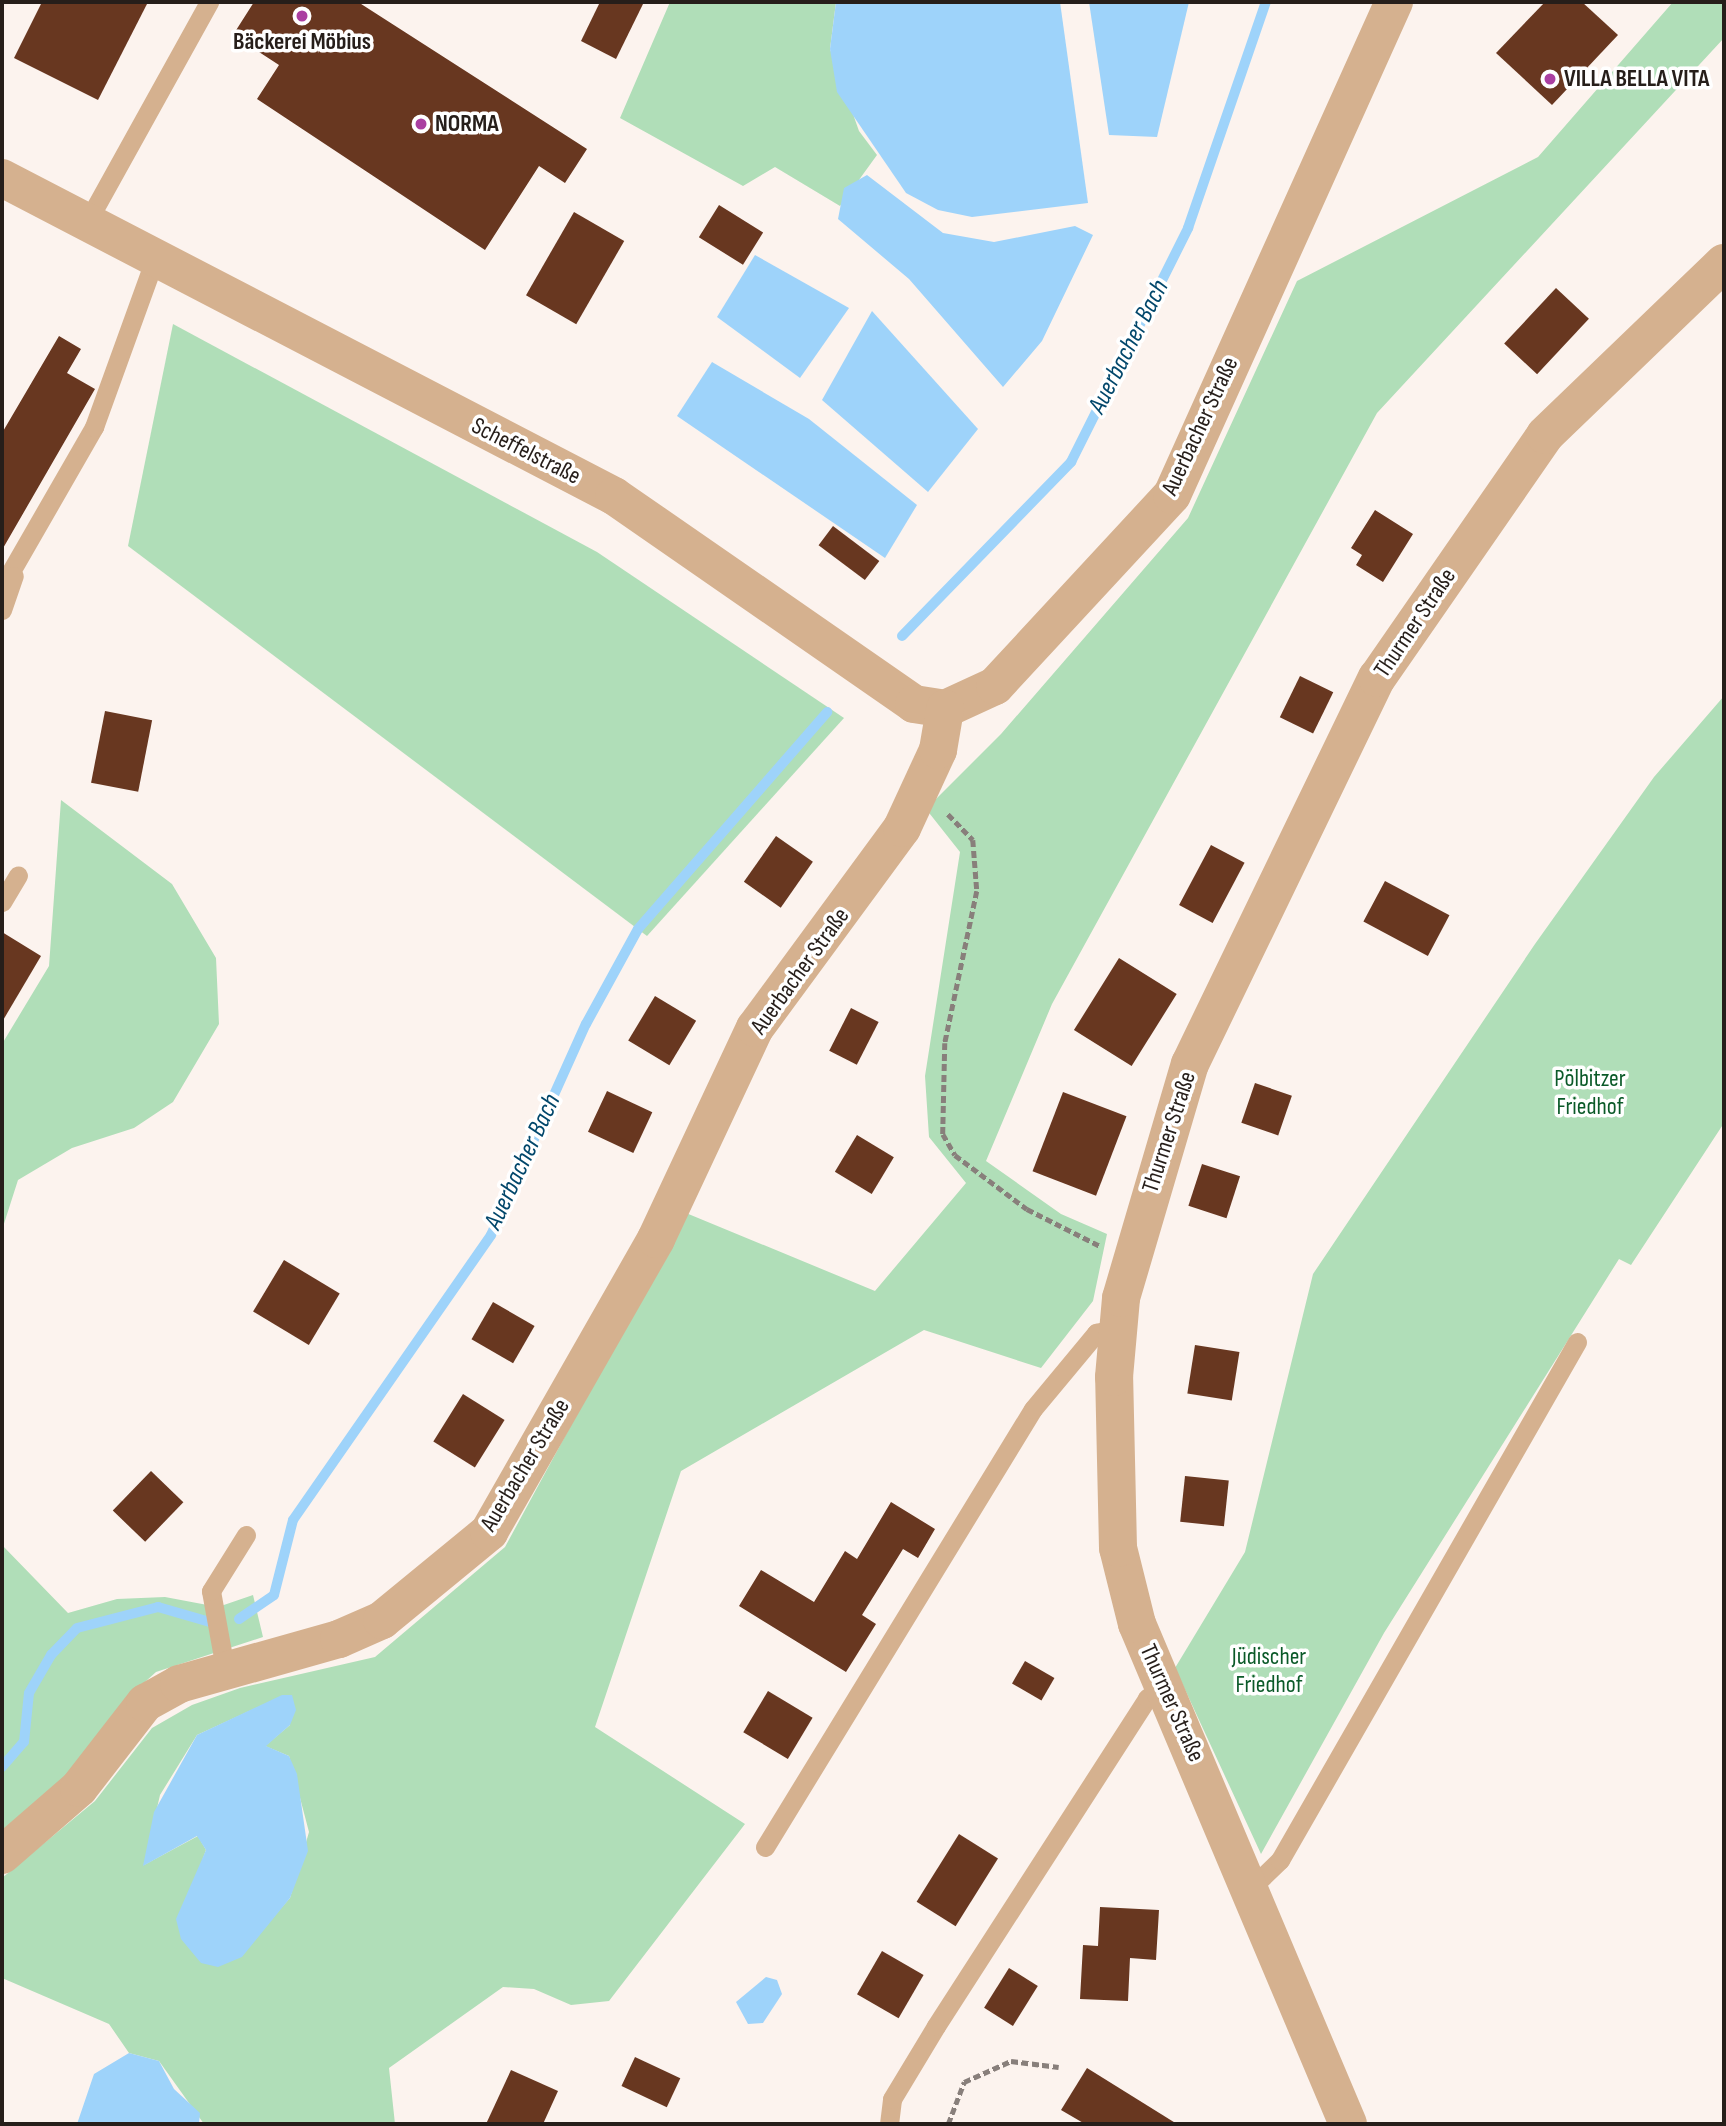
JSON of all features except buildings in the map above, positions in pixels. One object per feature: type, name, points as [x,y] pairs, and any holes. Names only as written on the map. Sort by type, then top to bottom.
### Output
[{"type":"street","name":"Auerbacher Straße","points":[[2,1855],[79,1788],[145,1703],[225,1668],[340,1639],[382,1620],[489,1532],[656,1239],[755,1028],[876,867],[923,788],[945,709],[995,686],[1172,495],[1394,2]]},
{"type":"street","name":"Scheffelstraße","points":[[2,178],[154,261],[614,496],[914,704],[945,709]]},
{"type":"street","name":"Thurmer Straße","points":[[1348,2124],[1252,1887],[1137,1624],[1118,1548],[1118,1328],[1131,1256],[1190,1064],[1377,678],[1545,435],[1724,263]]},
{"type":"lane","points":[[86,224],[209,2]]},
{"type":"lane","points":[[2,587],[94,427],[154,261]]},
{"type":"lane","points":[[2,610],[24,548]]},
{"type":"lane","points":[[2,902],[18,875]]},
{"type":"lane","points":[[765,1847],[1033,1409],[1096,1333],[1118,1328]]},
{"type":"lane","points":[[1252,1887],[1280,1860],[1577,1342]]},
{"type":"lane","points":[[225,1668],[211,1591],[246,1535]]},
{"type":"lane","points":[[889,2124],[892,2099],[936,2026],[1147,1698],[1164,1685]]},
{"type":"path","points":[[923,788],[973,841],[977,891],[945,1043],[943,1133],[955,1156],[1027,1209],[1081,1240],[1131,1256]]},
{"type":"path","points":[[948,2124],[964,2082],[1011,2061],[1059,2067]]},
{"type":"green space","points":[[670,2],[836,2],[830,49],[859,131],[877,155],[840,206],[775,167],[743,186],[620,118]]},
{"type":"green space","points":[[1673,2],[1724,2],[1724,38],[1377,413],[1052,1004],[986,1161],[1061,1214],[1107,1234],[1093,1301],[1041,1368],[924,1330],[681,1471],[595,1727],[745,1824],[609,2001],[571,2005],[534,1989],[503,1987],[389,2068],[395,2124],[204,2124],[159,2061],[129,2053],[109,2024],[2,1978],[2,1878],[95,1801],[152,1728],[192,1705],[240,1688],[375,1657],[505,1547],[686,1213],[875,1291],[966,1183],[929,1137],[925,1076],[960,852],[926,809],[1001,734],[1188,518],[1297,281],[1538,157]],"holes":[[[267,1703],[290,1725],[265,1746],[289,1756],[309,1832],[290,1898],[274,1916],[195,1880],[206,1850],[198,1836],[144,1865],[160,1795],[197,1735]]]},
{"type":"green space","points":[[173,324],[597,552],[844,718],[647,936],[128,546]]},
{"type":"green space","points":[[1724,696],[1724,1123],[1631,1265],[1619,1259],[1384,1633],[1261,1854],[1175,1668],[1245,1552],[1313,1274],[1535,944],[1654,777]]},
{"type":"green space","points":[[61,800],[172,884],[216,958],[219,1024],[173,1102],[134,1128],[72,1148],[18,1180],[2,1230],[2,1044],[49,966]]},
{"type":"green space","points":[[2,1545],[68,1613],[117,1599],[165,1597],[218,1607],[253,1595],[263,1637],[156,1672],[123,1702],[49,1798],[2,1831]]},
{"type":"water","points":[[836,2],[1060,2],[1088,203],[972,217],[938,210],[906,193],[837,92],[830,49]]},
{"type":"water","points":[[1089,2],[1189,2],[1157,137],[1109,135]]},
{"type":"water","points":[[867,175],[943,233],[994,242],[1075,226],[1093,235],[1042,341],[1003,387],[909,279],[838,219],[844,188]]},
{"type":"water","points":[[755,255],[849,308],[800,378],[717,317]]},
{"type":"water","points":[[872,311],[978,429],[928,492],[822,400]]},
{"type":"water","points":[[712,362],[809,419],[917,505],[885,558],[677,416]]},
{"type":"water","points":[[282,1695],[292,1695],[296,1710],[290,1725],[266,1746],[289,1756],[297,1774],[308,1851],[290,1898],[242,1957],[218,1967],[201,1963],[181,1939],[176,1919],[206,1850],[197,1836],[143,1866],[154,1812],[197,1735]]},
{"type":"water","points":[[766,1977],[777,1980],[782,1994],[763,2023],[748,2024],[736,2002]]},
{"type":"water","points":[[129,2053],[159,2061],[174,2089],[200,2113],[199,2124],[77,2124],[94,2074]]},
{"type":"waterway","name":"Auerbacher Bach","points":[[902,636],[1071,462],[1188,228],[1266,2]]},
{"type":"waterway","name":"Auerbacher Bach","points":[[239,1619],[274,1595],[293,1520],[491,1235],[586,1024],[638,929],[827,712]]},
{"type":"waterway","name":"Auerbacher Bach","points":[[2,1767],[24,1742],[29,1693],[51,1655],[77,1628],[158,1607],[210,1622]]},
{"type":"place","name":"Bäckerei Möbius","points":[[302,16]]},
{"type":"place","name":"VILLA BELLA VITA","points":[[1550,79]]},
{"type":"place","name":"NORMA","points":[[421,124]]},
{"type":"park label","name":"Pölbitzer Friedhof","points":[[1590,1093]]},
{"type":"park label","name":"Jüdischer Friedhof","points":[[1269,1671]]}]
